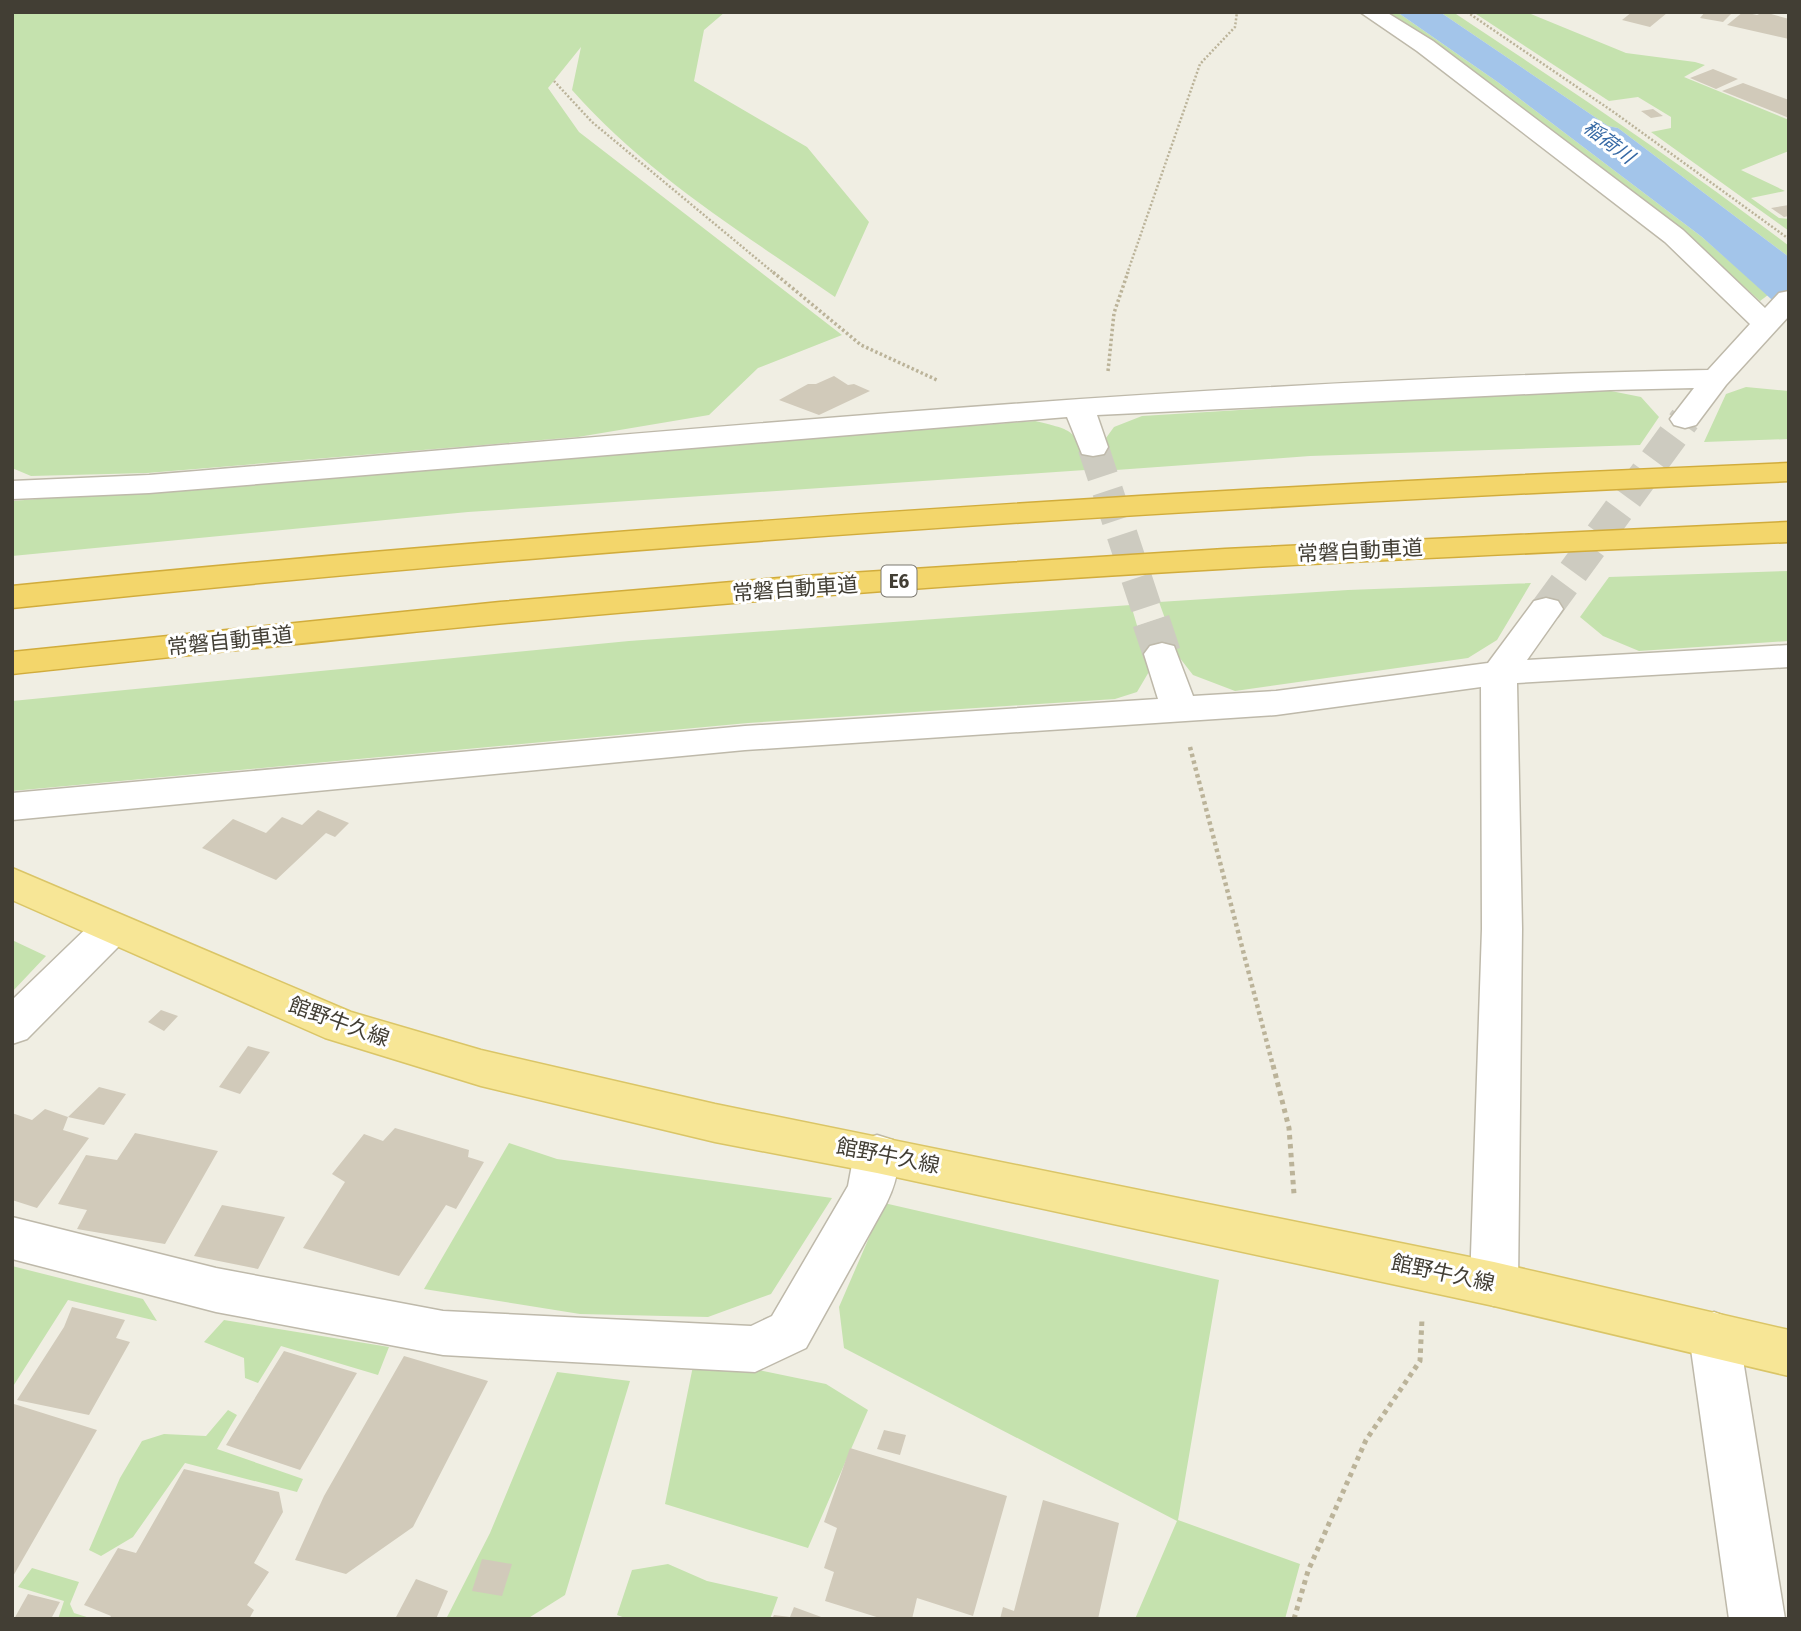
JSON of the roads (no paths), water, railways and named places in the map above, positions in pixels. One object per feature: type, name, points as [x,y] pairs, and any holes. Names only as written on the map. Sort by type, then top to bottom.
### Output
[{"type":"highway","points":[[12,597],[640,537],[1040,508],[1789,472]]},
{"type":"highway","name":"常磐自動車道","points":[[12,663],[675,597],[1151,564],[1527,542],[1789,532]]},
{"type":"main road","name":"館野牛久線","points":[[12,883],[111,929],[340,1026],[481,1068],[610,1101],[877,1154],[1494,1284],[1789,1353]]},
{"type":"street","points":[[1371,12],[1425,46],[1776,311],[1685,419]]},
{"type":"street","points":[[12,490],[149,484],[556,449],[1010,415],[1092,406],[1610,381],[1716,379]]},
{"type":"street","points":[[1092,406],[1093,447]]},
{"type":"street","points":[[1494,1284],[1502,929],[1499,673],[1546,609]]},
{"type":"street","points":[[1162,654],[1180,711]]},
{"type":"street","points":[[12,807],[745,738],[1276,703],[1499,673],[1789,656]]},
{"type":"street","points":[[12,1027],[111,929]]},
{"type":"street","points":[[12,1238],[216,1290],[443,1333],[755,1349],[789,1332],[870,1190],[877,1154]]},
{"type":"street","points":[[1714,1335],[1757,1619]]},
{"type":"water","name":"稲荷川","points":[[1397,12],[1440,12],[1608,126],[1618,128],[1789,257],[1789,315],[1702,237],[1499,83]]},
{"type":"tunnel","points":[[1546,609],[1685,419]]},
{"type":"tunnel","points":[[1093,447],[1151,622]]},
{"type":"tunnel","points":[[1151,621],[1162,654]]}]
